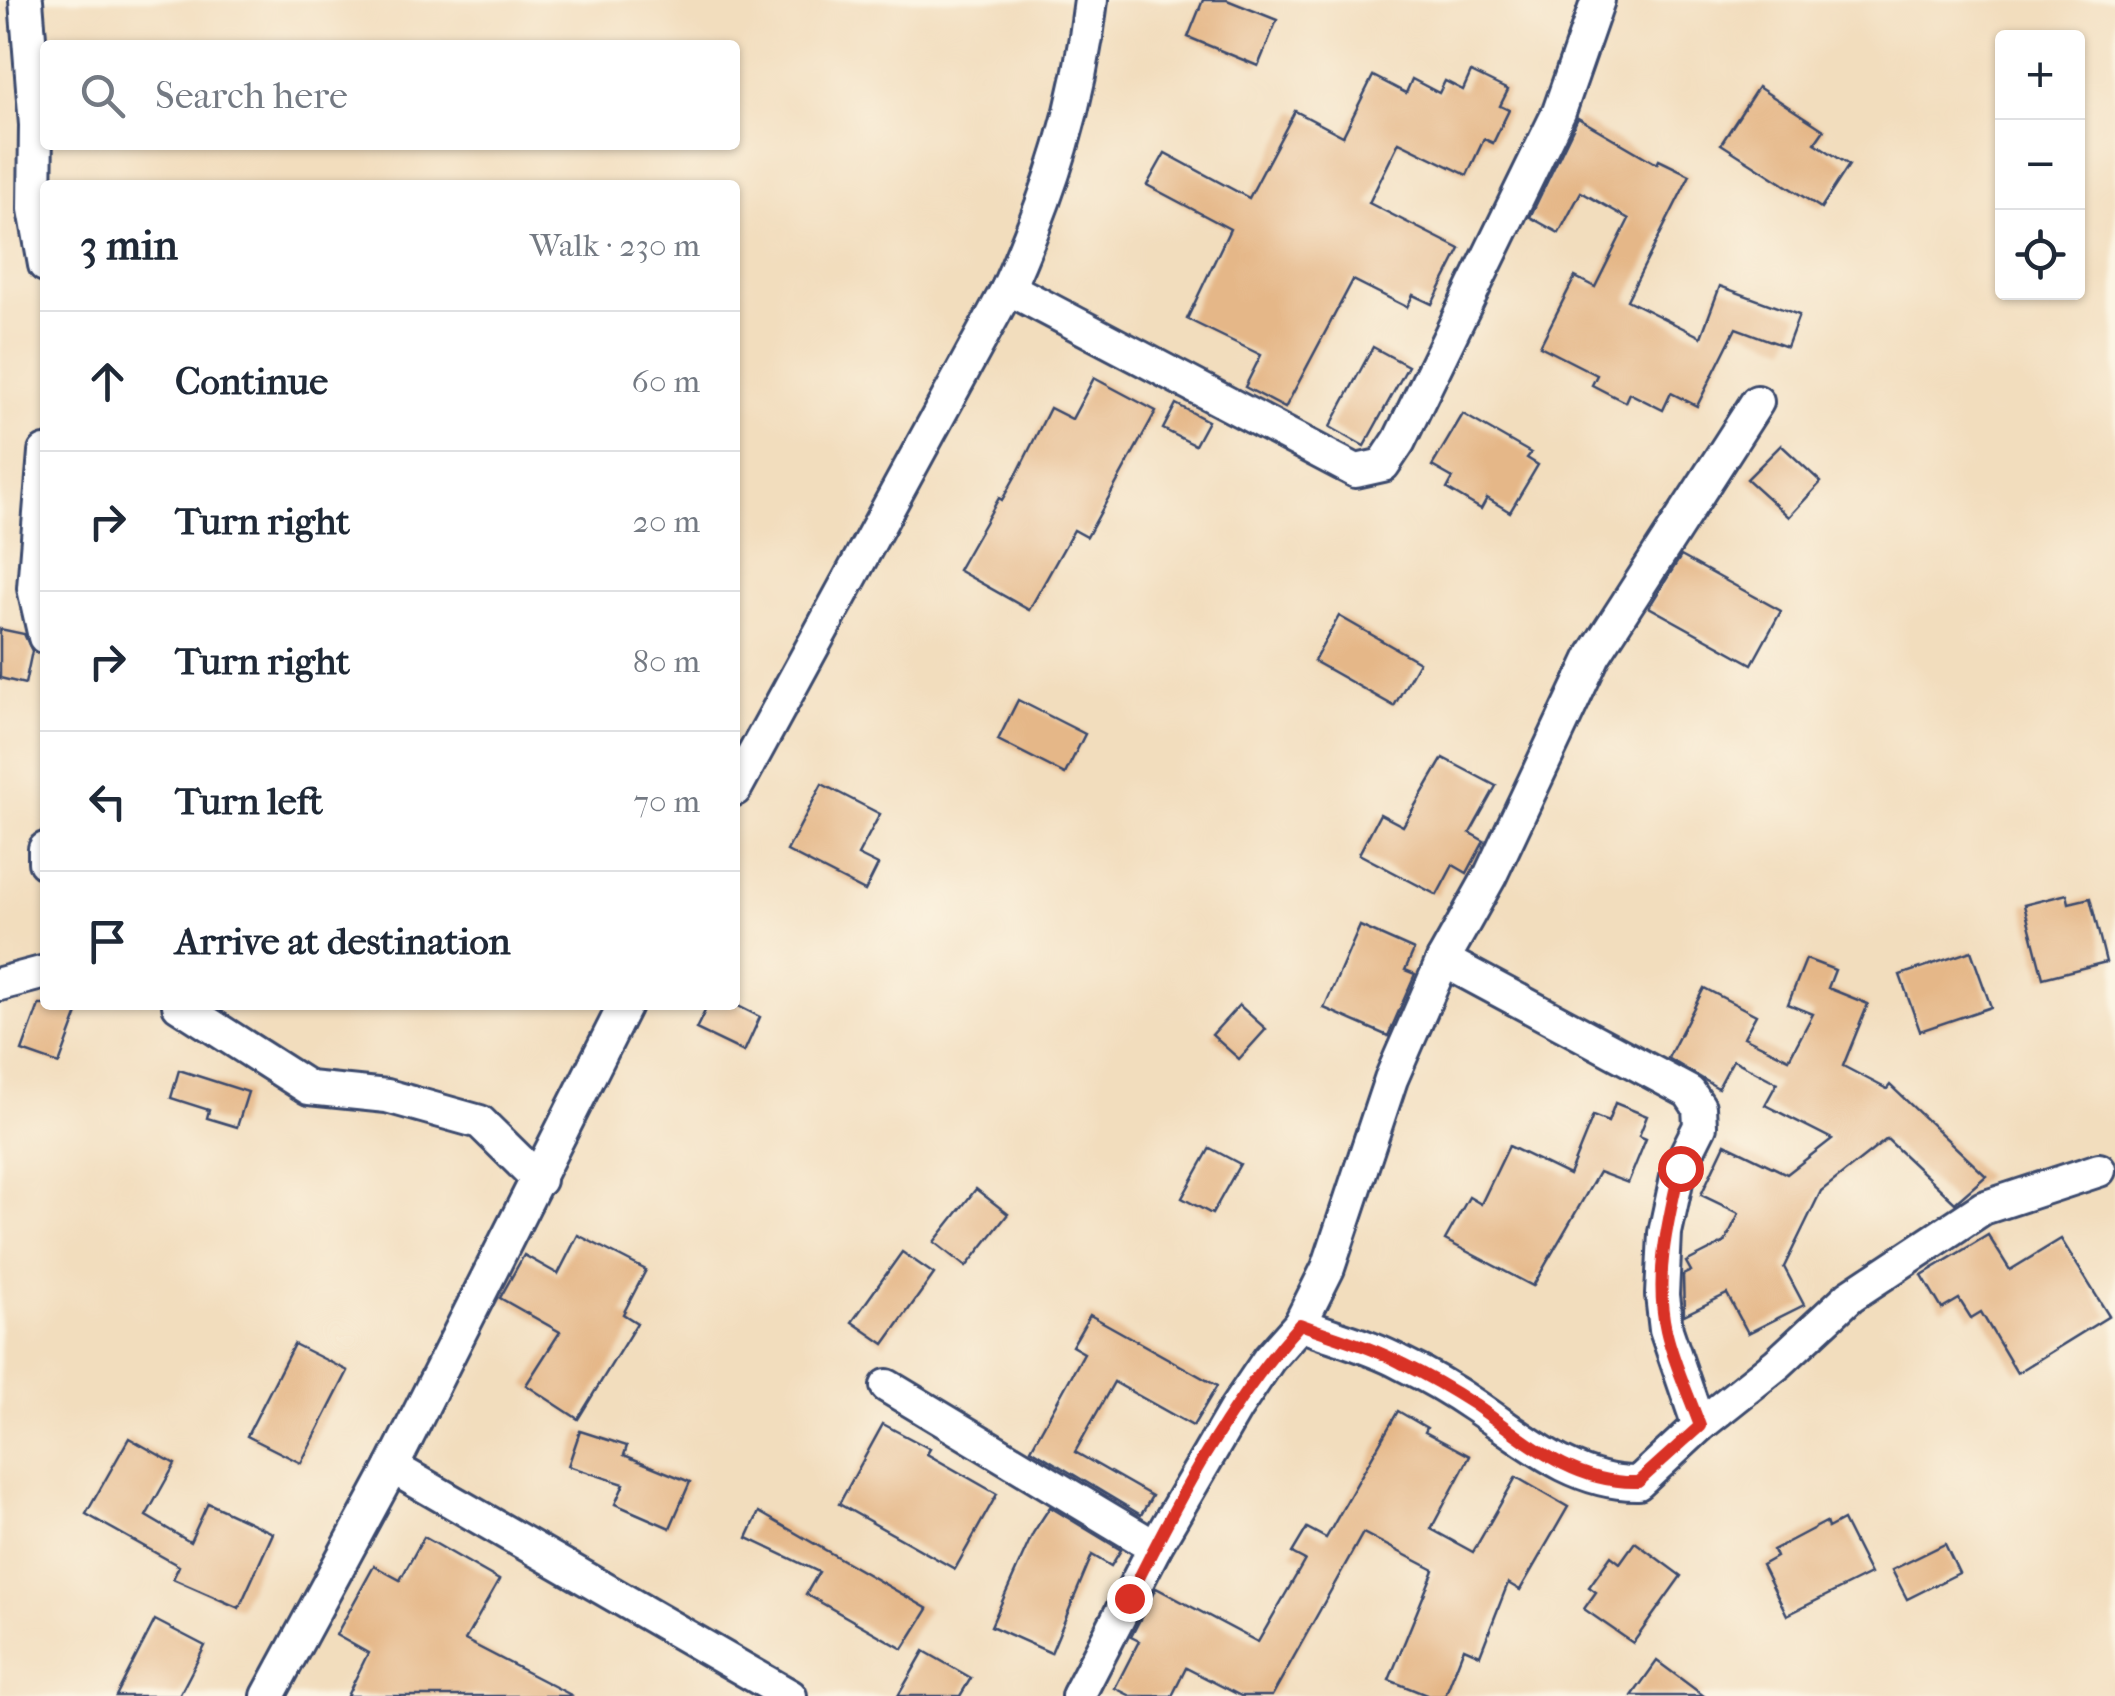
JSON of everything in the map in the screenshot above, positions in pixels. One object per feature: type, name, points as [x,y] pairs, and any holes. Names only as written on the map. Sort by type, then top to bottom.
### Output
[{"type":"street","points":[[26,0],[40,234]]},
{"type":"street","points":[[740,779],[1008,288],[1042,211],[1070,125],[1091,0]]},
{"type":"street","points":[[1008,288],[1356,470],[1384,465],[1559,112],[1598,0]]},
{"type":"street","points":[[1078,1696],[1155,1546],[1236,1408],[1269,1359],[1300,1324],[1328,1268],[1390,1079],[1443,960],[1490,876],[1594,655],[1757,402]]},
{"type":"street","points":[[40,514],[34,588],[40,615]]},
{"type":"street","points":[[1443,960],[1689,1092],[1699,1108],[1700,1126],[1680,1168],[1665,1233],[1662,1295],[1666,1330],[1700,1426]]},
{"type":"street","points":[[0,984],[40,973]]},
{"type":"street","points":[[187,1010],[309,1088],[387,1096],[480,1122],[539,1180]]},
{"type":"street","points":[[268,1696],[392,1467],[623,1010]]},
{"type":"street","points":[[1300,1324],[1398,1361],[1472,1403],[1527,1443],[1583,1475],[1610,1483],[1638,1482],[1850,1296],[1983,1208],[2099,1170]]},
{"type":"street","points":[[887,1386],[1155,1546]]},
{"type":"street","points":[[392,1467],[790,1696]]},
{"type":"building","points":[[1203,0],[1227,0],[1277,20],[1258,66],[1188,37]]},
{"type":"building","points":[[1471,72],[1508,90],[1500,106],[1509,110],[1493,143],[1484,139],[1467,175],[1399,142],[1369,203],[1460,249],[1432,304],[1413,295],[1407,307],[1353,280],[1285,408],[1245,387],[1261,355],[1187,319],[1230,229],[1147,185],[1165,153],[1249,198],[1295,111],[1343,136],[1373,76],[1406,93],[1412,79],[1439,93],[1445,81],[1463,90]]},
{"type":"building","points":[[1758,87],[1824,130],[1815,143],[1849,165],[1821,208],[1721,144]]},
{"type":"building","points":[[1578,118],[1657,164],[1659,160],[1690,175],[1627,300],[1701,337],[1720,286],[1799,315],[1787,347],[1736,328],[1697,406],[1671,393],[1663,410],[1629,393],[1625,402],[1592,385],[1597,375],[1540,346],[1575,277],[1595,287],[1629,219],[1581,192],[1559,233],[1530,217]]},
{"type":"building","points":[[1373,347],[1408,366],[1364,446],[1330,427]]},
{"type":"building","points":[[1094,378],[1156,411],[1087,537],[1074,530],[1029,610],[958,570],[999,498],[1002,500],[1050,408],[1072,419]]},
{"type":"building","points":[[1176,404],[1208,421],[1195,445],[1163,429]]},
{"type":"building","points":[[1463,414],[1531,453],[1527,458],[1538,465],[1510,512],[1487,498],[1481,509],[1447,489],[1453,478],[1432,466]]},
{"type":"building","points":[[1781,445],[1821,482],[1789,517],[1747,479]]},
{"type":"building","points":[[1681,556],[1781,611],[1752,664],[1649,607]]},
{"type":"building","points":[[1339,616],[1419,662],[1394,706],[1314,661]]},
{"type":"building","points":[[0,629],[24,634],[32,651],[25,684],[0,678]]},
{"type":"building","points":[[1018,700],[1085,734],[1065,774],[998,740]]},
{"type":"building","points":[[1443,758],[1496,786],[1470,833],[1484,841],[1467,873],[1453,865],[1437,895],[1359,854],[1380,814],[1403,826]]},
{"type":"building","points":[[822,784],[880,814],[858,855],[878,865],[865,891],[787,851]]},
{"type":"building","points":[[2067,894],[2069,903],[2090,898],[2106,962],[2043,978],[2024,905]]},
{"type":"building","points":[[1360,926],[1414,950],[1405,970],[1415,974],[1388,1036],[1324,1008]]},
{"type":"building","points":[[1971,951],[1991,1007],[1920,1031],[1900,975]]},
{"type":"building","points":[[1806,959],[1835,970],[1828,988],[1868,1004],[1843,1066],[1887,1089],[1890,1085],[1986,1176],[1955,1203],[1887,1139],[1821,1191],[1784,1267],[1804,1305],[1748,1333],[1727,1294],[1684,1315],[1683,1275],[1691,1271],[1686,1262],[1725,1242],[1739,1213],[1701,1195],[1725,1144],[1787,1174],[1832,1139],[1765,1105],[1777,1083],[1733,1060],[1718,1088],[1668,1058],[1704,988],[1756,1015],[1744,1037],[1789,1059],[1813,1014],[1788,1004]]},
{"type":"building","points":[[39,1005],[40,1010],[79,1010],[59,1064],[22,1051]]},
{"type":"building","points":[[1239,1005],[1266,1029],[1239,1059],[1212,1035]]},
{"type":"building","points":[[740,1007],[760,1017],[744,1052],[696,1029],[706,1010]]},
{"type":"building","points":[[179,1070],[248,1092],[237,1127],[207,1118],[209,1110],[171,1098]]},
{"type":"building","points":[[1615,1103],[1647,1116],[1639,1136],[1646,1139],[1628,1183],[1599,1172],[1533,1286],[1445,1240],[1469,1197],[1481,1204],[1509,1146],[1569,1175],[1593,1116],[1608,1122]]},
{"type":"building","points":[[1210,1148],[1240,1164],[1212,1214],[1182,1198]]},
{"type":"building","points":[[976,1189],[1008,1214],[966,1267],[934,1242]]},
{"type":"building","points":[[578,1235],[646,1270],[623,1314],[637,1323],[578,1419],[526,1385],[560,1332],[500,1298],[524,1255],[558,1274]]},
{"type":"building","points":[[1988,1235],[2010,1270],[2061,1239],[2109,1316],[2017,1373],[1981,1312],[1971,1318],[1959,1299],[1942,1309],[1922,1275]]},
{"type":"building","points":[[902,1252],[934,1274],[884,1344],[852,1322]]},
{"type":"building","points":[[1090,1315],[1217,1386],[1193,1426],[1114,1382],[1075,1452],[1152,1496],[1141,1515],[1031,1449],[1084,1353],[1072,1346]]},
{"type":"building","points":[[294,1344],[348,1371],[301,1463],[247,1436]]},
{"type":"building","points":[[1398,1411],[1427,1428],[1425,1432],[1470,1456],[1431,1529],[1473,1552],[1516,1477],[1568,1507],[1520,1590],[1508,1583],[1480,1655],[1464,1648],[1445,1696],[1429,1696],[1389,1680],[1434,1570],[1363,1533],[1272,1696],[1241,1696],[1186,1668],[1172,1696],[1131,1696],[1115,1688],[1139,1641],[1131,1637],[1156,1588],[1258,1642],[1305,1560],[1292,1553],[1307,1528],[1326,1538]]},
{"type":"building","points":[[883,1424],[930,1449],[927,1454],[997,1494],[955,1569],[839,1504]]},
{"type":"building","points":[[580,1431],[627,1446],[624,1455],[690,1482],[670,1528],[615,1504],[624,1484],[568,1466]]},
{"type":"building","points":[[129,1438],[175,1464],[146,1516],[190,1542],[208,1503],[273,1533],[239,1608],[173,1579],[179,1566],[86,1514]]},
{"type":"building","points":[[1050,1507],[1121,1550],[1111,1566],[1092,1555],[1051,1653],[991,1626],[1033,1533]]},
{"type":"building","points":[[759,1512],[928,1609],[903,1649],[806,1594],[819,1572],[747,1538]]},
{"type":"building","points":[[1843,1520],[1870,1574],[1787,1615],[1762,1565],[1776,1557],[1773,1550],[1826,1522],[1828,1528]]},
{"type":"building","points":[[424,1537],[499,1580],[465,1640],[573,1696],[347,1696],[368,1653],[336,1635],[374,1566],[400,1580]]},
{"type":"building","points":[[1635,1542],[1681,1576],[1633,1643],[1584,1609],[1596,1592],[1589,1587],[1611,1556],[1620,1563]]},
{"type":"building","points":[[1945,1544],[1959,1573],[1907,1599],[1892,1570]]},
{"type":"building","points":[[155,1620],[205,1646],[179,1696],[116,1696]]},
{"type":"building","points":[[924,1651],[971,1678],[960,1696],[898,1696]]},
{"type":"building","points":[[1657,1661],[1704,1696],[1632,1696]]},
{"type":"route","points":[[1129,1598],[1236,1408],[1269,1359],[1300,1324],[1398,1361],[1472,1403],[1527,1443],[1583,1475],[1610,1483],[1638,1482],[1700,1426],[1666,1330],[1662,1295],[1665,1233],[1680,1168]]}]
